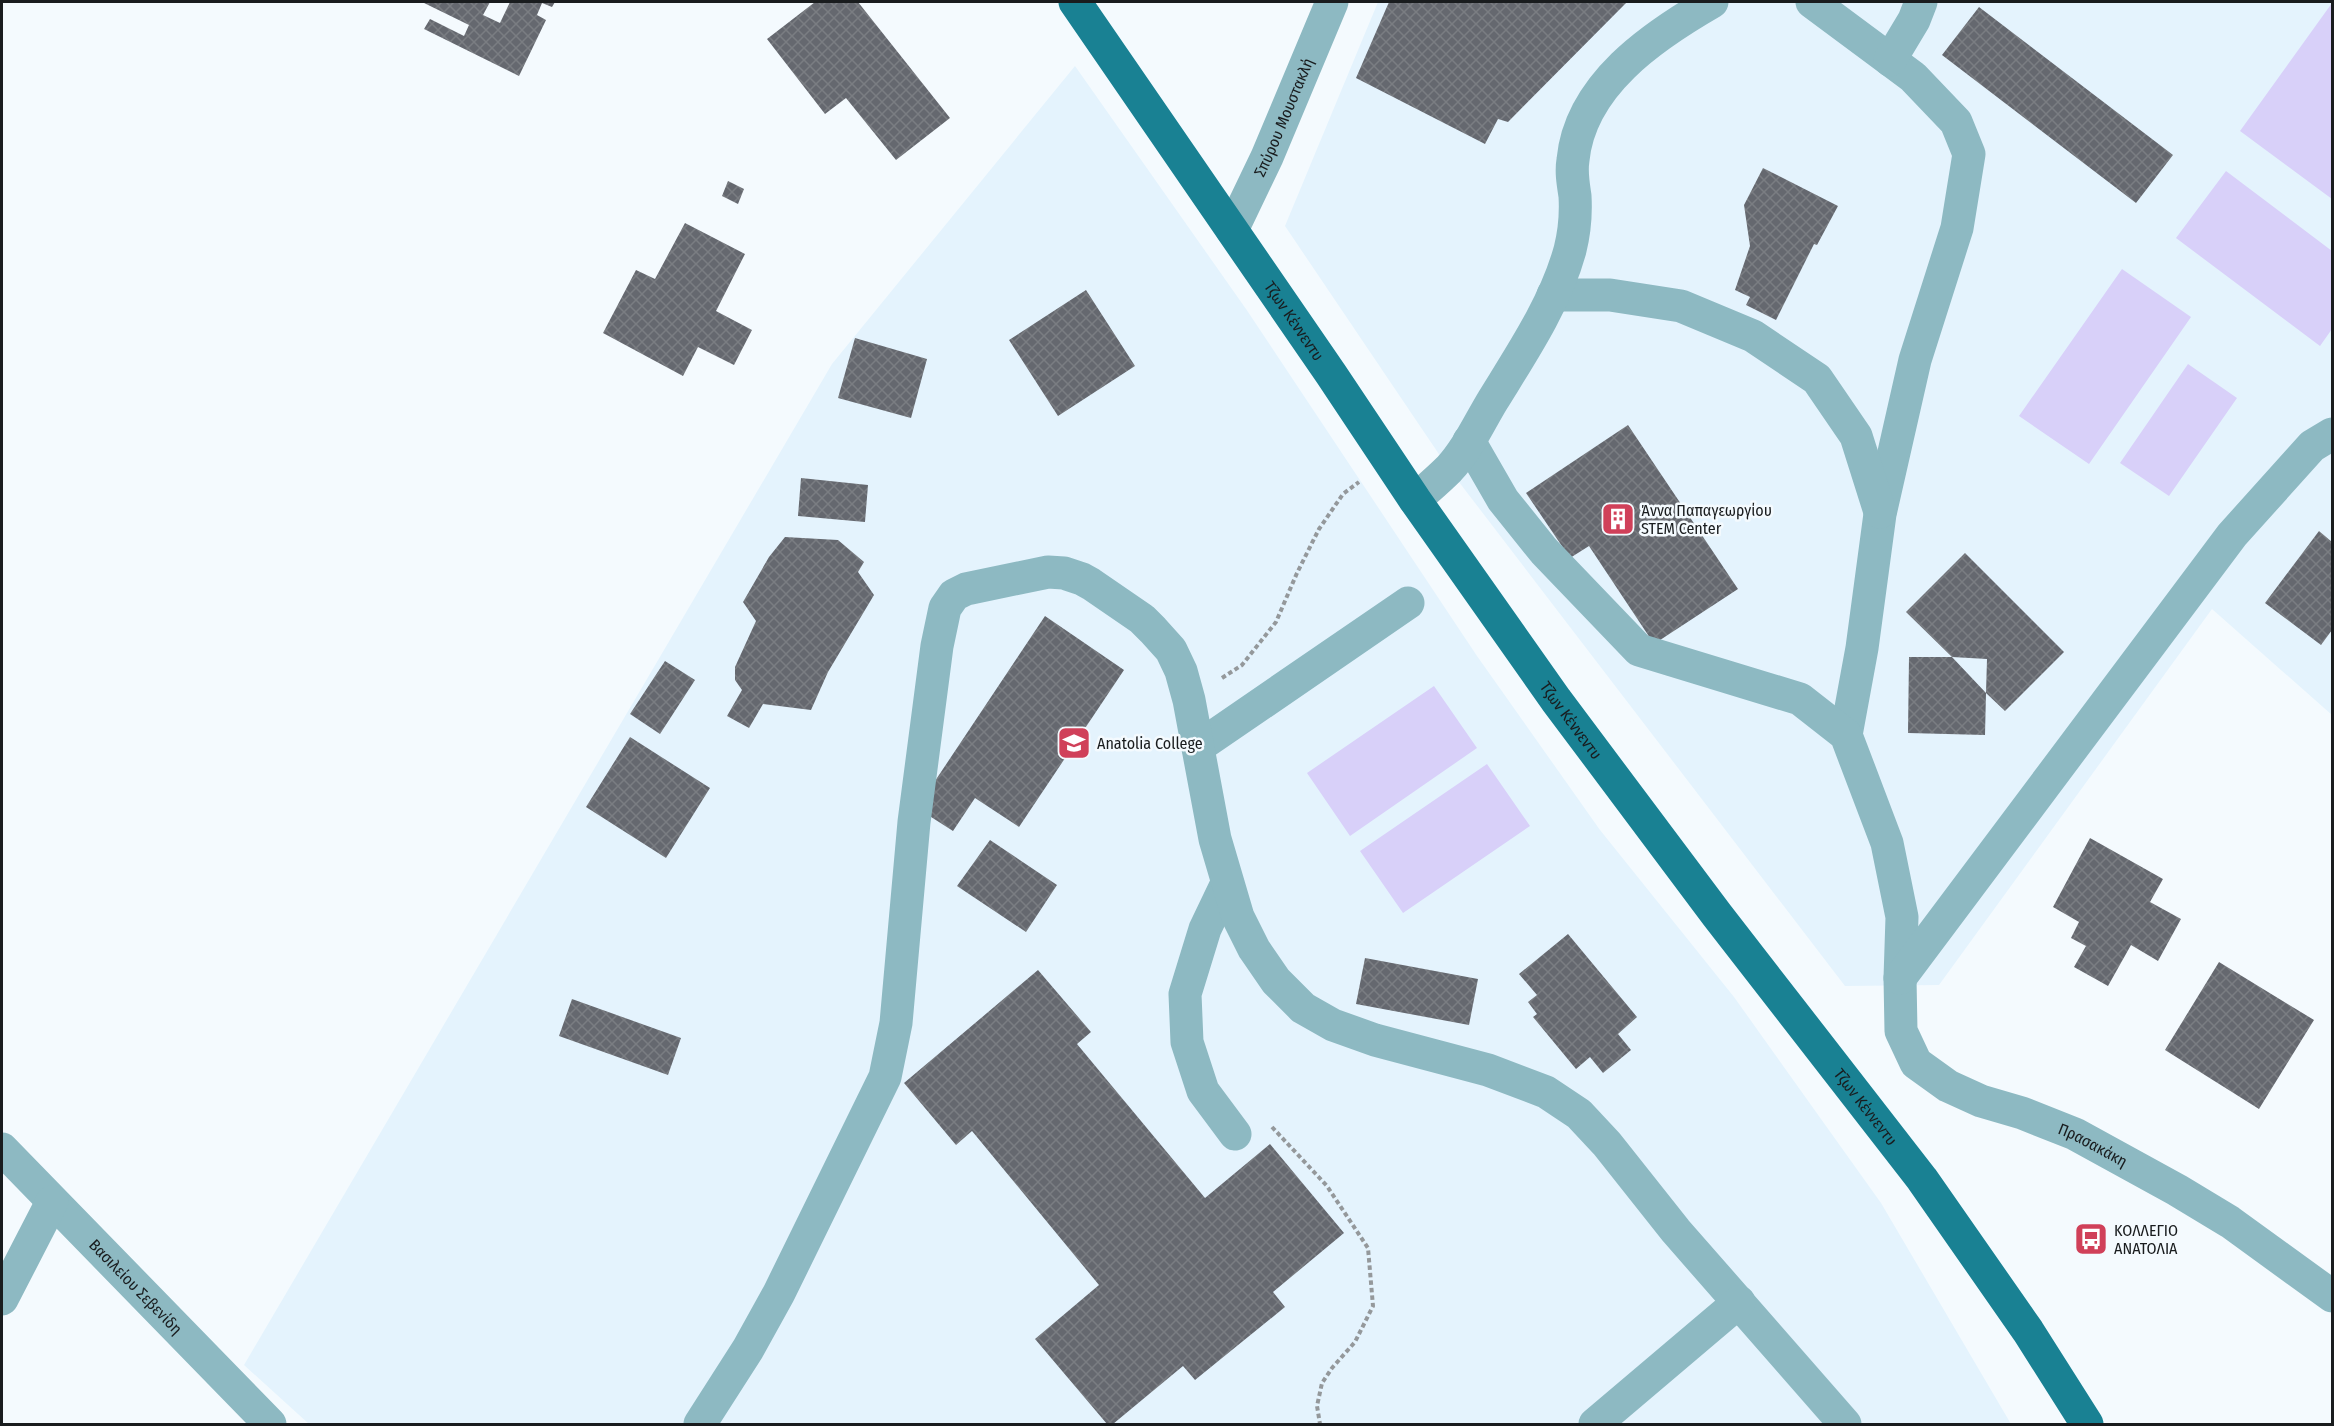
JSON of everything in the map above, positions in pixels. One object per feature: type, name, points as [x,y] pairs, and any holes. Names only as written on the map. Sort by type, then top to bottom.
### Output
[{"type":"main road","name":"Τζων Κέννεντυ","points":[[1075,2],[1388,461],[1556,700],[1717,915],[1922,1179],[2061,1381],[2087,1425]]},
{"type":"street","name":"Σπύρου Μουστακλή","points":[[1232,231],[1267,157],[1332,2]]},
{"type":"street","points":[[1415,500],[1449,469],[1468,441],[1535,330],[1553,295],[1570,249],[1575,197],[1572,175],[1573,157],[1584,116],[1610,80],[1628,62],[1670,28],[1712,2]]},
{"type":"street","points":[[1468,441],[1503,500],[1544,551],[1639,650],[1800,699],[1846,735],[1862,648],[1880,514],[1915,360],[1957,228],[1969,154],[1956,122],[1913,77],[1812,2]]},
{"type":"street","points":[[1890,60],[1914,20],[1921,2]]},
{"type":"street","points":[[1553,295],[1610,295],[1681,306],[1753,336],[1762,342],[1817,379],[1850,427],[1856,436],[1880,514]]},
{"type":"street","points":[[1900,978],[2232,535],[2312,446],[2332,434]]},
{"type":"street","points":[[700,1425],[754,1339],[779,1293],[885,1077],[896,1023],[914,822],[934,665],[947,603],[958,592],[966,589],[1039,573],[1057,572],[1082,579],[1142,619],[1162,639],[1176,659],[1189,700],[1215,838],[1227,883],[1238,917],[1254,949],[1276,981],[1303,1008],[1349,1032],[1488,1070],[1546,1092],[1579,1114],[1607,1144],[1676,1231],[1845,1425]]},
{"type":"street","points":[[1198,747],[1408,603]]},
{"type":"street","name":"Πρασακάκη","points":[[1846,735],[1887,843],[1902,917],[1901,1031],[1916,1063],[1948,1086],[1981,1101],[2022,1113],[2075,1134],[2177,1190],[2230,1222],[2332,1296]]},
{"type":"street","points":[[1227,883],[1205,929],[1185,994],[1187,1042],[1203,1091],[1230,1128]]},
{"type":"street","name":"Βασιλείου Σεβενίδη","points":[[2,1149],[270,1425]]},
{"type":"street","points":[[2,1299],[52,1202]]},
{"type":"street","points":[[1598,1424],[1740,1302]]},
{"type":"street","points":[[2061,1381],[2073,1425]]},
{"type":"path","points":[[1189,700],[1242,665],[1276,622],[1319,529],[1343,494],[1388,461]]},
{"type":"path","points":[[1230,1128],[1239,1112],[1254,1113],[1269,1124],[1326,1186],[1368,1248],[1373,1306],[1355,1342],[1322,1383],[1317,1406],[1320,1425]]},
{"type":"shaded area","points":[[1378,2],[2332,2],[2332,715],[2212,609],[1939,985],[1845,986],[1449,469],[1285,226]]},
{"type":"shaded area","points":[[2332,3],[2332,199],[2240,131]]},
{"type":"shaded area","name":"Anatolia College","points":[[1075,66],[1246,309],[1477,656],[1600,830],[1734,997],[1881,1203],[2011,1424],[309,1424],[244,1365],[832,364]]},
{"type":"shaded area","points":[[2226,171],[2332,251],[2332,329],[2320,346],[2176,238]]},
{"type":"shaded area","points":[[2122,269],[2191,317],[2089,464],[2019,416]]},
{"type":"shaded area","points":[[2188,364],[2237,398],[2169,496],[2120,463]]},
{"type":"shaded area","points":[[1434,686],[1477,748],[1350,836],[1307,773]]},
{"type":"shaded area","points":[[1487,764],[1530,826],[1403,913],[1360,851]]},
{"type":"building","points":[[422,2],[490,2],[483,15],[500,23],[510,2],[555,2],[552,7],[542,3],[537,15],[546,20],[519,76],[424,29],[430,19],[464,36],[469,25]]},
{"type":"building","points":[[815,2],[858,2],[950,118],[896,160],[846,98],[825,114],[767,39]]},
{"type":"building","points":[[1389,2],[1627,2],[1508,122],[1498,119],[1485,144],[1356,78]]},
{"type":"building","points":[[1979,7],[2173,155],[2136,203],[1942,55]]},
{"type":"building","points":[[1763,168],[1838,206],[1817,245],[1814,244],[1776,320],[1746,305],[1750,297],[1735,290],[1750,246],[1744,205]]},
{"type":"building","points":[[728,181],[744,189],[738,204],[722,196]]},
{"type":"building","points":[[685,223],[745,254],[716,311],[752,330],[734,365],[698,347],[683,376],[603,333],[636,270],[655,279]]},
{"type":"building","points":[[1086,290],[1135,366],[1058,416],[1009,340]]},
{"type":"building","points":[[855,338],[927,359],[911,418],[838,398]]},
{"type":"building","name":"Άννα Παπαγεωργίου STEM Center","points":[[1628,425],[1738,589],[1654,644],[1589,546],[1570,558],[1526,493]]},
{"type":"building","points":[[801,478],[868,485],[865,522],[798,516]]},
{"type":"building","points":[[2319,531],[2332,542],[2332,630],[2321,645],[2265,603]]},
{"type":"building","points":[[785,537],[838,540],[864,562],[858,572],[874,595],[828,672],[811,710],[763,704],[749,728],[727,716],[742,690],[735,680],[735,667],[756,621],[743,602],[769,557]]},
{"type":"building","points":[[1965,553],[2064,652],[2005,711],[1986,693],[1987,659],[1952,657],[1906,612]]},
{"type":"building","points":[[1045,616],[1124,670],[1019,827],[975,798],[953,831],[917,808]]},
{"type":"building","points":[[1909,657],[1952,657],[1986,693],[1985,735],[1908,733]]},
{"type":"building","points":[[665,661],[695,680],[660,734],[630,714]]},
{"type":"building","points":[[630,737],[710,788],[666,858],[586,807]]},
{"type":"building","points":[[2090,838],[2163,879],[2150,902],[2181,919],[2158,961],[2131,945],[2108,986],[2074,967],[2086,946],[2071,938],[2079,922],[2053,907]]},
{"type":"building","points":[[990,840],[1057,885],[1026,932],[957,886]]},
{"type":"building","points":[[1568,934],[1637,1017],[1618,1034],[1631,1050],[1603,1073],[1590,1057],[1576,1069],[1533,1017],[1537,1014],[1528,1002],[1537,995],[1519,974]]},
{"type":"building","points":[[1365,958],[1478,979],[1469,1025],[1356,1004]]},
{"type":"building","points":[[2219,962],[2314,1020],[2259,1109],[2165,1050]]},
{"type":"building","points":[[1038,970],[1091,1032],[1077,1044],[1205,1198],[1270,1144],[1344,1233],[1273,1292],[1285,1307],[1195,1380],[1183,1366],[1113,1424],[1107,1424],[1035,1339],[1099,1285],[972,1131],[956,1145],[904,1083]]},
{"type":"building","points":[[572,999],[681,1038],[668,1075],[559,1036]]},
{"type":"place","name":"Άννα Παπαγεωργίου STEM Center","points":[[1618,519]]},
{"type":"place","name":"Anatolia College","points":[[1074,743]]},
{"type":"place","name":"ΚΟΛΛΕΓΙΟ ΑΝΑΤΟΛΙΑ","points":[[2091,1239]]}]
